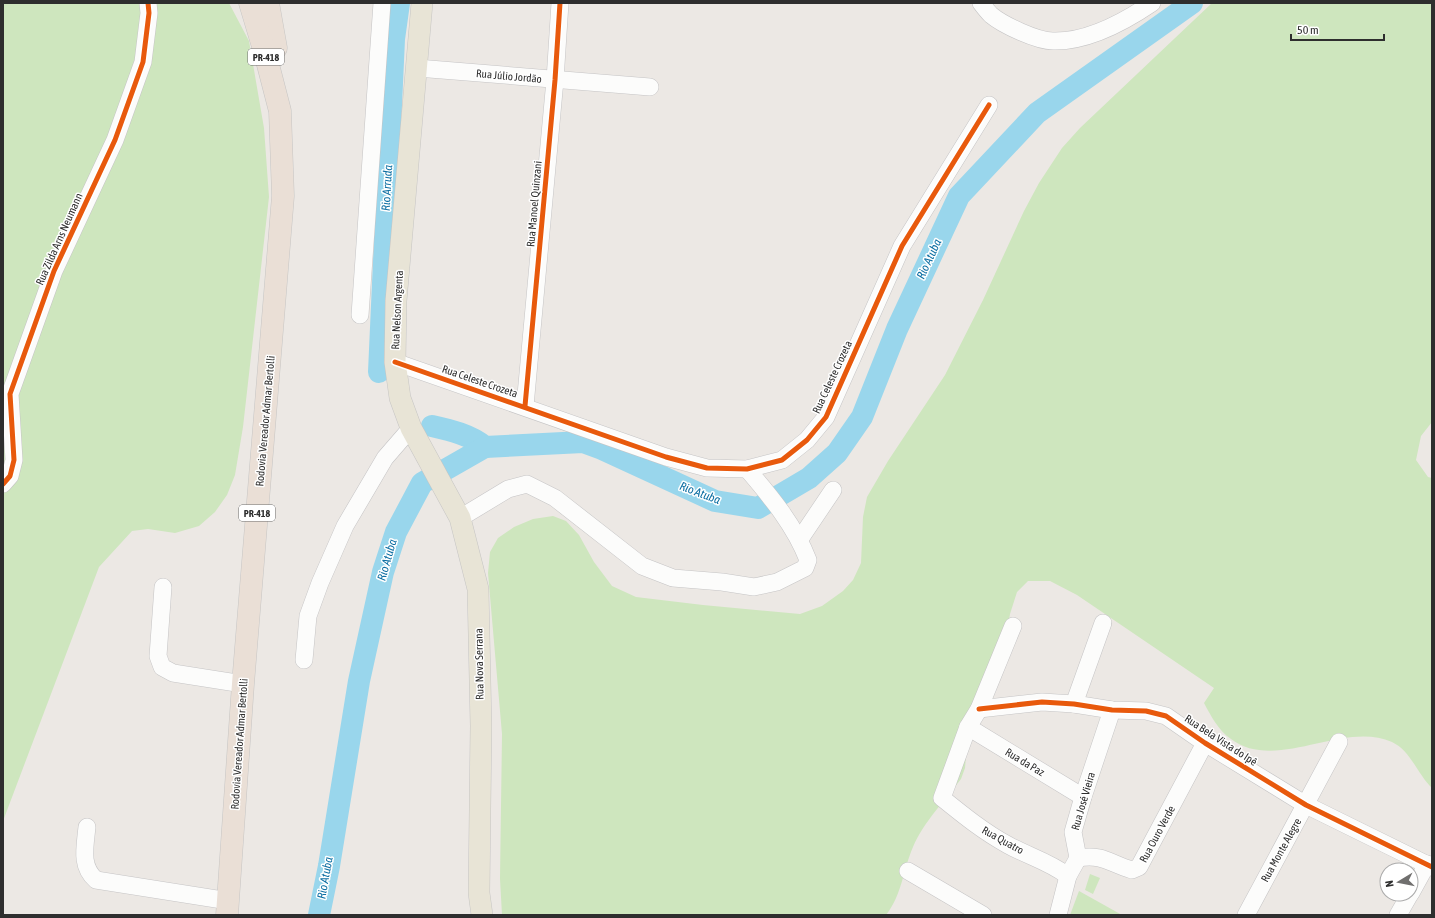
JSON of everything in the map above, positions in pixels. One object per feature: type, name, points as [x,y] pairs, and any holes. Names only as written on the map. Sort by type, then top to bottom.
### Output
[{"type":"highway","name":"Rodovia Vereador Admar Bertolli","points":[[228,908],[243,684],[283,196],[280,111],[250,3]]},
{"type":"highway","points":[[268,3],[278,59],[280,111]]},
{"type":"main road","name":"Rua Nelson Argenta","points":[[411,428],[400,398],[395,362],[396,301],[422,3]]},
{"type":"main road","name":"Rua Nova Serrana","points":[[411,428],[456,512],[478,589],[480,726],[479,893],[482,915]]},
{"type":"street","name":"Rua Zilda Arns Neumann","points":[[3,484],[10,476],[14,460],[10,394],[54,271],[115,140],[143,62],[148,3]]},
{"type":"street","points":[[360,315],[382,3]]},
{"type":"street","name":"Rua Manoel Quinzani","points":[[525,406],[555,80],[560,3]]},
{"type":"street","points":[[981,3],[991,15],[1022,32],[1052,41],[1084,37],[1131,17],[1152,3]]},
{"type":"street","name":"Rua Júlio Jordão","points":[[417,68],[650,87]]},
{"type":"street","name":"Rua Celeste Crozeta","points":[[395,362],[707,468],[747,470],[782,460],[807,440],[826,417],[902,246],[989,105]]},
{"type":"street","points":[[304,660],[308,616],[320,583],[345,526],[385,458],[411,428]]},
{"type":"street","points":[[456,512],[508,489],[528,484],[556,498],[642,566],[673,578],[722,582],[754,587],[777,582],[805,568],[808,560],[800,539],[764,488],[747,470]]},
{"type":"street","points":[[800,539],[833,490]]},
{"type":"street","points":[[163,587],[158,656],[162,667],[173,673],[243,684]]},
{"type":"street","points":[[1074,704],[1103,623]]},
{"type":"street","points":[[968,727],[979,710],[1013,626]]},
{"type":"street","name":"Rua Bela Vista do Ipê","points":[[979,710],[1042,702],[1074,704],[1112,710],[1146,711],[1166,716],[1205,743],[1306,805],[1430,866]]},
{"type":"street","name":"Rua José Vieira","points":[[1078,858],[1073,832],[1112,710]]},
{"type":"street","name":"Rua da Paz","points":[[968,727],[1083,797]]},
{"type":"street","name":"Rua Quatro","points":[[968,727],[942,798],[968,820],[1008,845],[1056,866],[1068,876]]},
{"type":"street","name":"Rua Monte Alegre","points":[[1246,915],[1339,742]]},
{"type":"street","name":"Rua Ouro Verde","points":[[1078,858],[1090,856],[1105,858],[1132,870],[1139,867],[1205,743]]},
{"type":"street","points":[[87,827],[84,860],[88,873],[96,880],[228,908]]},
{"type":"street","points":[[1058,915],[1068,876],[1078,858]]},
{"type":"street","points":[[1419,882],[1430,866]]},
{"type":"street","points":[[908,871],[983,915]]},
{"type":"street","points":[[1398,915],[1406,902]]},
{"type":"green space","points":[[3,3],[229,3],[249,41],[264,128],[269,197],[243,427],[235,475],[227,495],[215,512],[199,526],[175,533],[148,529],[132,531],[99,567],[3,821]]},
{"type":"green space","points":[[1212,3],[1432,3],[1432,422],[1421,436],[1416,460],[1428,477],[1432,478],[1432,788],[1399,746],[1392,742],[1373,737],[1352,737],[1289,749],[1268,751],[1249,748],[1231,739],[1212,718],[1204,703],[1214,688],[1077,595],[1050,581],[1028,581],[1017,592],[1010,614],[1003,655],[967,744],[965,768],[961,779],[917,838],[896,899],[886,915],[502,915],[500,879],[502,734],[488,573],[490,552],[498,538],[514,527],[533,519],[553,516],[566,521],[579,535],[594,562],[612,586],[636,597],[800,614],[822,606],[843,591],[853,580],[861,563],[863,517],[867,497],[888,461],[945,375],[1039,183],[1062,148],[1080,128]]},
{"type":"green space","points":[[1090,874],[1100,878],[1093,894],[1085,890]]},
{"type":"green space","points":[[1079,891],[1122,915],[1070,915]]},
{"type":"waterway","name":"Rio Arruda","points":[[379,372],[394,39],[399,3]]},
{"type":"waterway","name":"Rio Atuba","points":[[319,915],[329,866],[359,681],[383,572],[396,532],[422,483],[485,447],[583,442],[602,449],[715,501],[758,508],[809,478],[837,453],[862,417],[897,329],[959,196],[1037,113],[1192,3]]},
{"type":"waterway","name":"Rio Arruda","points":[[432,426],[467,436],[485,447]]},
{"type":"cycle path","points":[[3,484],[10,476],[14,460],[10,394],[54,271],[115,140],[143,62],[149,13],[148,3]]},
{"type":"cycle path","points":[[525,406],[555,80],[560,3]]},
{"type":"cycle path","points":[[395,362],[666,457],[707,468],[747,469],[782,460],[807,440],[826,417],[902,246],[989,105]]},
{"type":"cycle path","points":[[979,709],[1042,702],[1074,704],[1112,710],[1146,711],[1166,716],[1205,743],[1306,805],[1432,867]]}]
